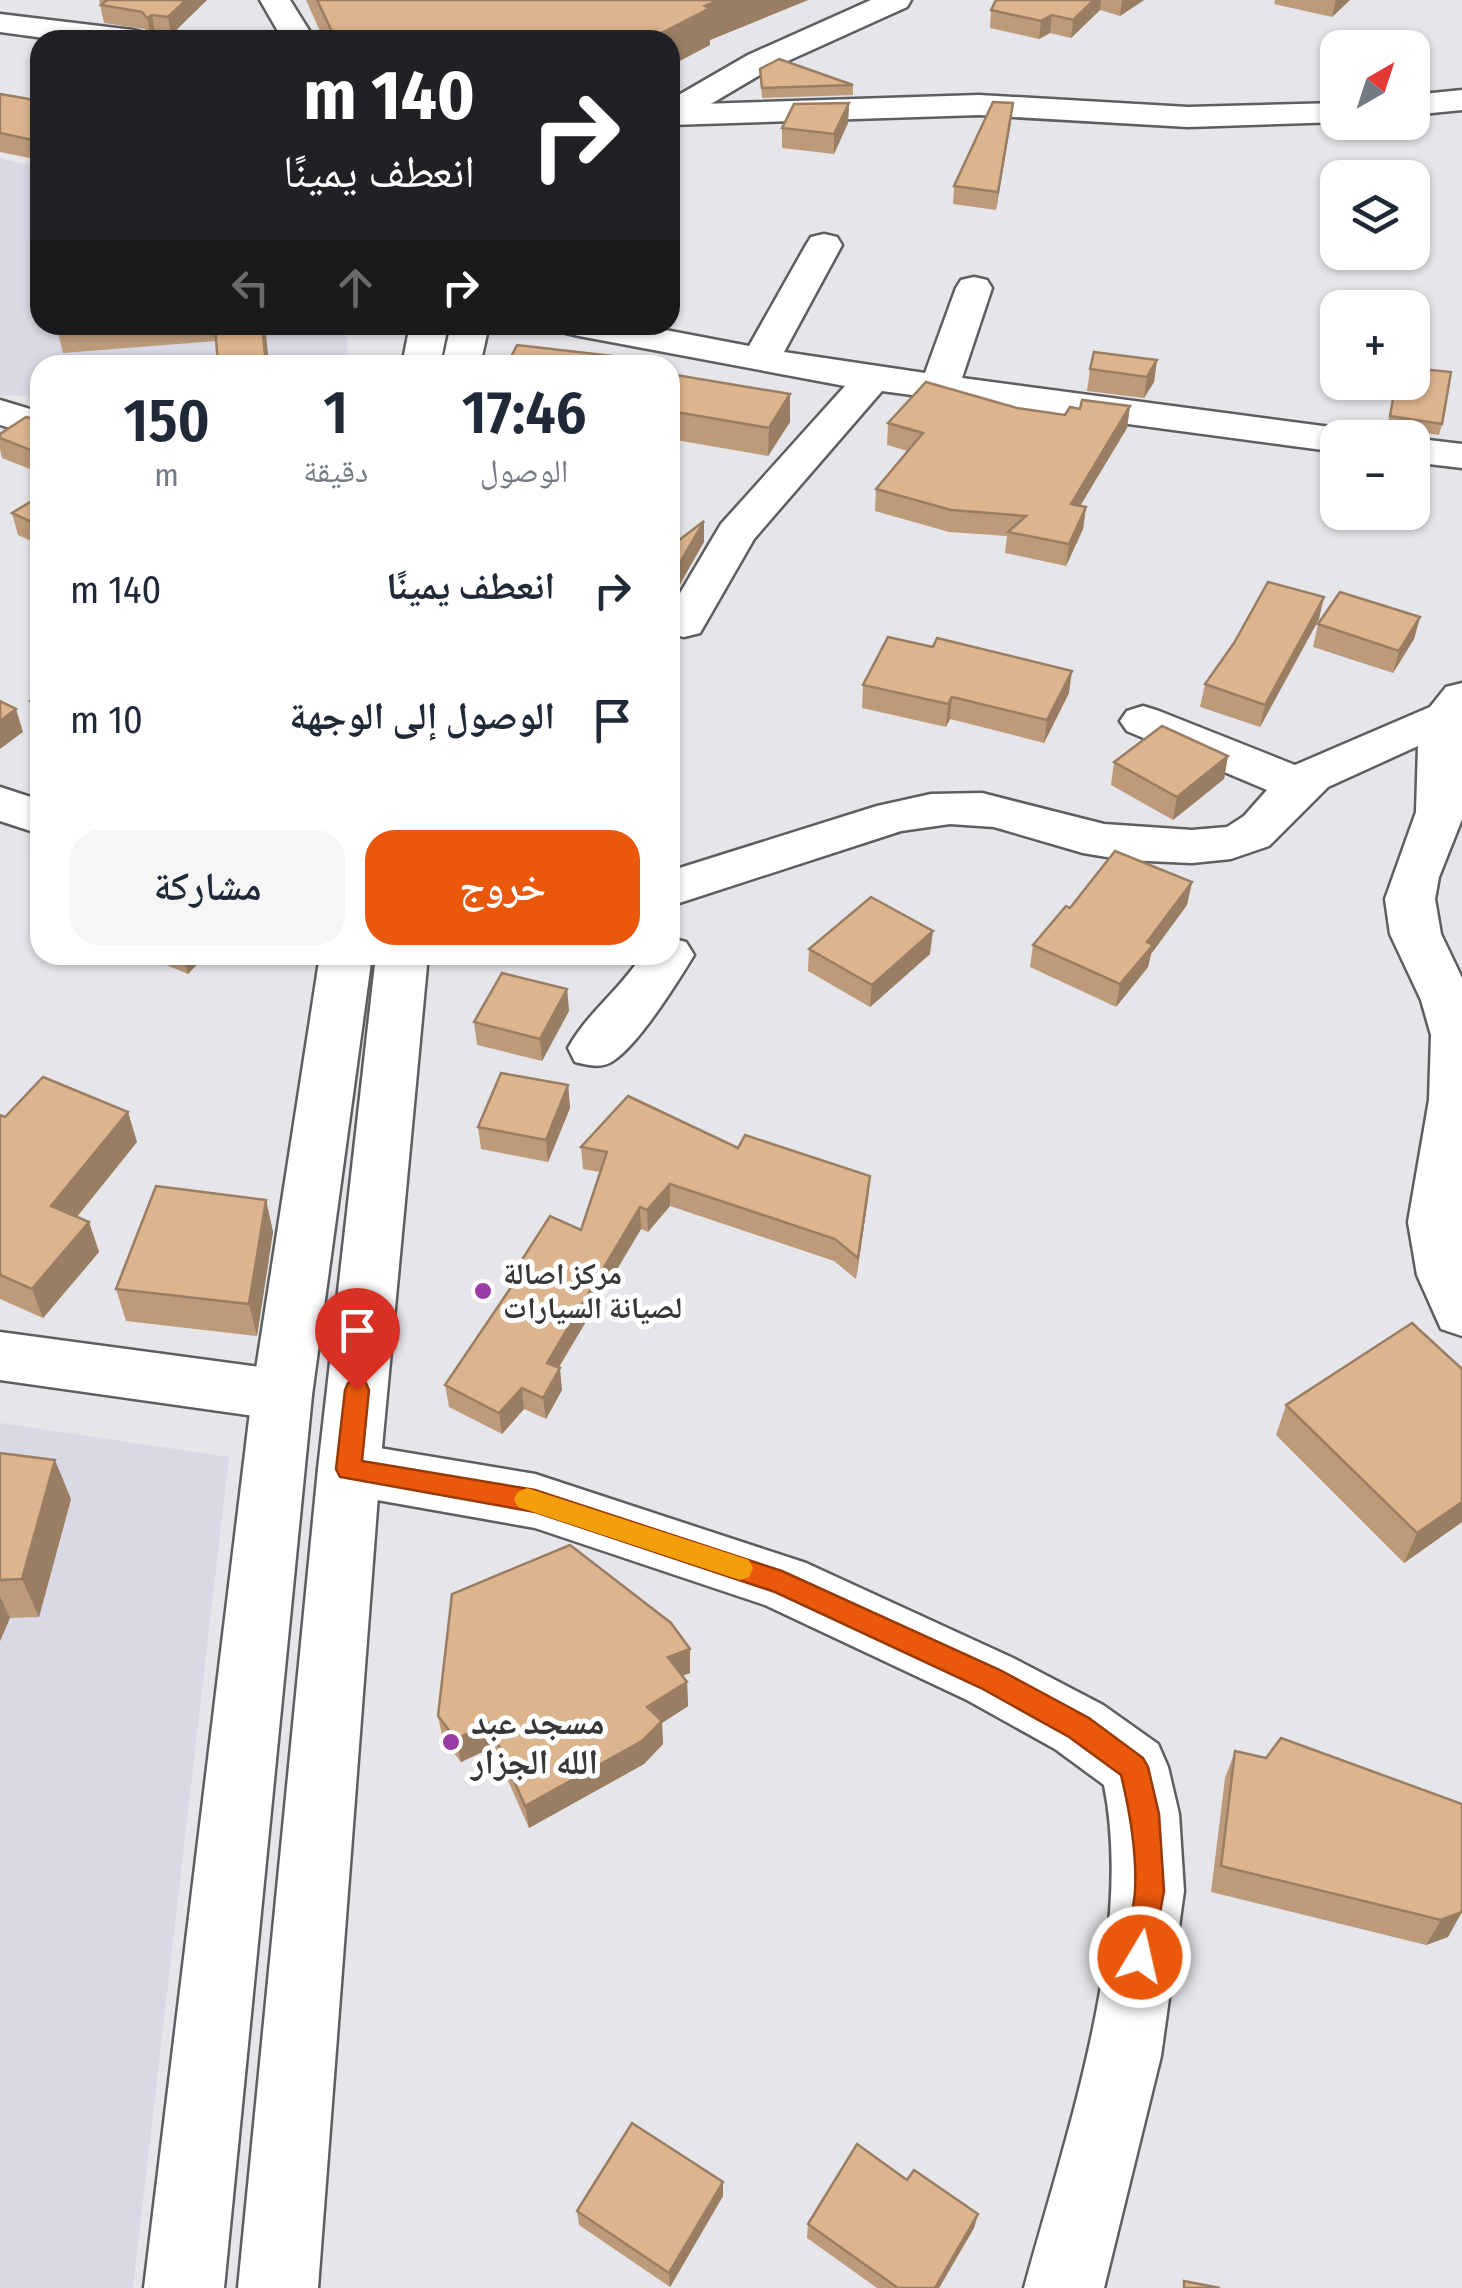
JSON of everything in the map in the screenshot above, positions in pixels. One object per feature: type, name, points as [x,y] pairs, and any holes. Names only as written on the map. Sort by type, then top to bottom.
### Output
[{"type":"street","points":[[275,0],[294,30]]},
{"type":"street","points":[[680,80],[730,52],[845,0]]},
{"type":"street","points":[[680,108],[760,62],[896,0]]},
{"type":"street","points":[[0,24],[50,30]]},
{"type":"street","points":[[1430,103],[1462,100]]},
{"type":"street","points":[[680,114],[979,105],[1188,117],[1320,113]]},
{"type":"street","points":[[760,360],[824,245]]},
{"type":"street","points":[[938,388],[974,288]]},
{"type":"street","points":[[631,335],[938,388],[1320,438]]},
{"type":"street","points":[[684,624],[730,541],[872,378]]},
{"type":"street","points":[[0,412],[30,422]]},
{"type":"street","points":[[1430,452],[1462,456]]},
{"type":"street","points":[[680,886],[929,809],[1005,812],[1068,833],[1127,843],[1228,844],[1253,835],[1299,785],[1453,708]]},
{"type":"street","points":[[1453,708],[1439,737],[1444,797],[1410,894],[1410,906],[1417,940],[1443,986],[1457,1035],[1452,1133],[1436,1209],[1438,1247],[1462,1312]]},
{"type":"street","points":[[1143,721],[1299,785]]},
{"type":"street","points":[[0,803],[30,814]]},
{"type":"street","points":[[184,2288],[282,1395],[345,965]]},
{"type":"street","points":[[278,2288],[349,1469],[401,965]]},
{"type":"street","points":[[594,1048],[649,987],[662,965]]},
{"type":"street","points":[[0,1356],[282,1395]]},
{"type":"street","points":[[349,1469],[535,1501],[782,1583],[990,1679],[1079,1728],[1134,1767],[1144,1814],[1150,1891],[1124,2056],[1064,2288]]},
{"type":"shaded area","points":[[0,158],[30,166],[30,335],[346,335],[348,355],[30,355],[30,395],[0,396]]},
{"type":"shaded area","points":[[0,1423],[229,1457],[133,2288],[0,2288]]},
{"type":"building","points":[[107,0],[186,0],[168,17],[147,18],[142,12],[101,5]]},
{"type":"building","points":[[317,0],[719,0],[667,30],[331,30]]},
{"type":"building","points":[[996,0],[1094,0],[1073,20],[1052,15],[1041,21],[991,10]]},
{"type":"building","points":[[779,59],[853,85],[762,88],[760,69]]},
{"type":"building","points":[[0,94],[30,99],[30,139],[0,133]]},
{"type":"building","points":[[993,102],[1013,103],[998,192],[954,186]]},
{"type":"building","points":[[849,103],[834,134],[782,128],[794,104]]},
{"type":"building","points":[[216,335],[263,335],[265,355],[217,355]]},
{"type":"building","points":[[517,345],[604,355],[512,355]]},
{"type":"building","points":[[1094,352],[1157,360],[1147,377],[1090,369]]},
{"type":"building","points":[[1430,370],[1451,372],[1442,424],[1390,416],[1393,400],[1430,400]]},
{"type":"building","points":[[680,376],[790,394],[769,428],[680,413]]},
{"type":"building","points":[[926,382],[1017,408],[1065,415],[1070,407],[1080,409],[1082,400],[1130,406],[1071,504],[1086,507],[1069,544],[1008,532],[1026,516],[951,510],[876,489],[923,433],[888,423]]},
{"type":"building","points":[[30,418],[30,450],[0,438],[0,434]]},
{"type":"building","points":[[30,502],[30,521],[12,513]]},
{"type":"building","points":[[704,521],[680,563],[680,539]]},
{"type":"building","points":[[1268,582],[1324,597],[1265,705],[1205,684],[1234,643]]},
{"type":"building","points":[[1340,592],[1420,617],[1399,651],[1318,624]]},
{"type":"building","points":[[888,637],[933,647],[937,638],[1072,671],[1047,720],[952,697],[948,704],[863,685]]},
{"type":"building","points":[[0,701],[16,709],[0,721]]},
{"type":"building","points":[[1162,726],[1228,756],[1177,797],[1114,762]]},
{"type":"building","points":[[1115,851],[1192,882],[1147,942],[1153,945],[1120,984],[1033,945],[1066,906],[1070,908]]},
{"type":"building","points":[[871,897],[933,931],[872,985],[809,949]]},
{"type":"building","points":[[502,973],[567,989],[540,1039],[474,1022]]},
{"type":"building","points":[[501,1073],[568,1085],[546,1140],[478,1127]]},
{"type":"building","points":[[43,1077],[128,1112],[51,1206],[89,1222],[32,1289],[0,1275],[0,1115],[5,1117]]},
{"type":"building","points":[[628,1096],[738,1148],[745,1135],[870,1176],[858,1258],[835,1239],[670,1184],[647,1210],[640,1207],[547,1363],[560,1368],[543,1398],[522,1388],[499,1413],[445,1385],[522,1271],[516,1269],[550,1216],[581,1230],[607,1152],[581,1147]]},
{"type":"building","points":[[156,1186],[266,1200],[249,1304],[116,1289]]},
{"type":"building","points":[[1412,1323],[1462,1369],[1462,1502],[1417,1533],[1286,1405]]},
{"type":"building","points":[[0,1453],[55,1460],[22,1579],[0,1580]]},
{"type":"building","points":[[570,1545],[671,1623],[690,1649],[668,1657],[687,1682],[647,1707],[662,1721],[642,1741],[525,1806],[489,1723],[456,1739],[438,1716],[452,1594]]},
{"type":"building","points":[[1281,1738],[1462,1804],[1462,1912],[1441,1920],[1221,1866],[1235,1751],[1266,1758]]},
{"type":"building","points":[[632,2123],[723,2182],[669,2273],[577,2211]]},
{"type":"building","points":[[857,2144],[907,2180],[914,2170],[978,2214],[935,2288],[898,2288],[808,2224]]},
{"type":"building","points":[[1184,2281],[1220,2288],[1184,2288]]},
{"type":"slow traffic","points":[[527,1499],[740,1568]]},
{"type":"place","name":"مركز اصالة لصيانة السيارات","points":[[483,1291]]},
{"type":"place","name":"مسجد عبد الله الجزار","points":[[451,1742]]},
{"type":"route","points":[[357,1390],[349,1469],[535,1501],[782,1583],[990,1679],[1079,1728],[1134,1767],[1144,1814],[1150,1891],[1140,1957]]}]
